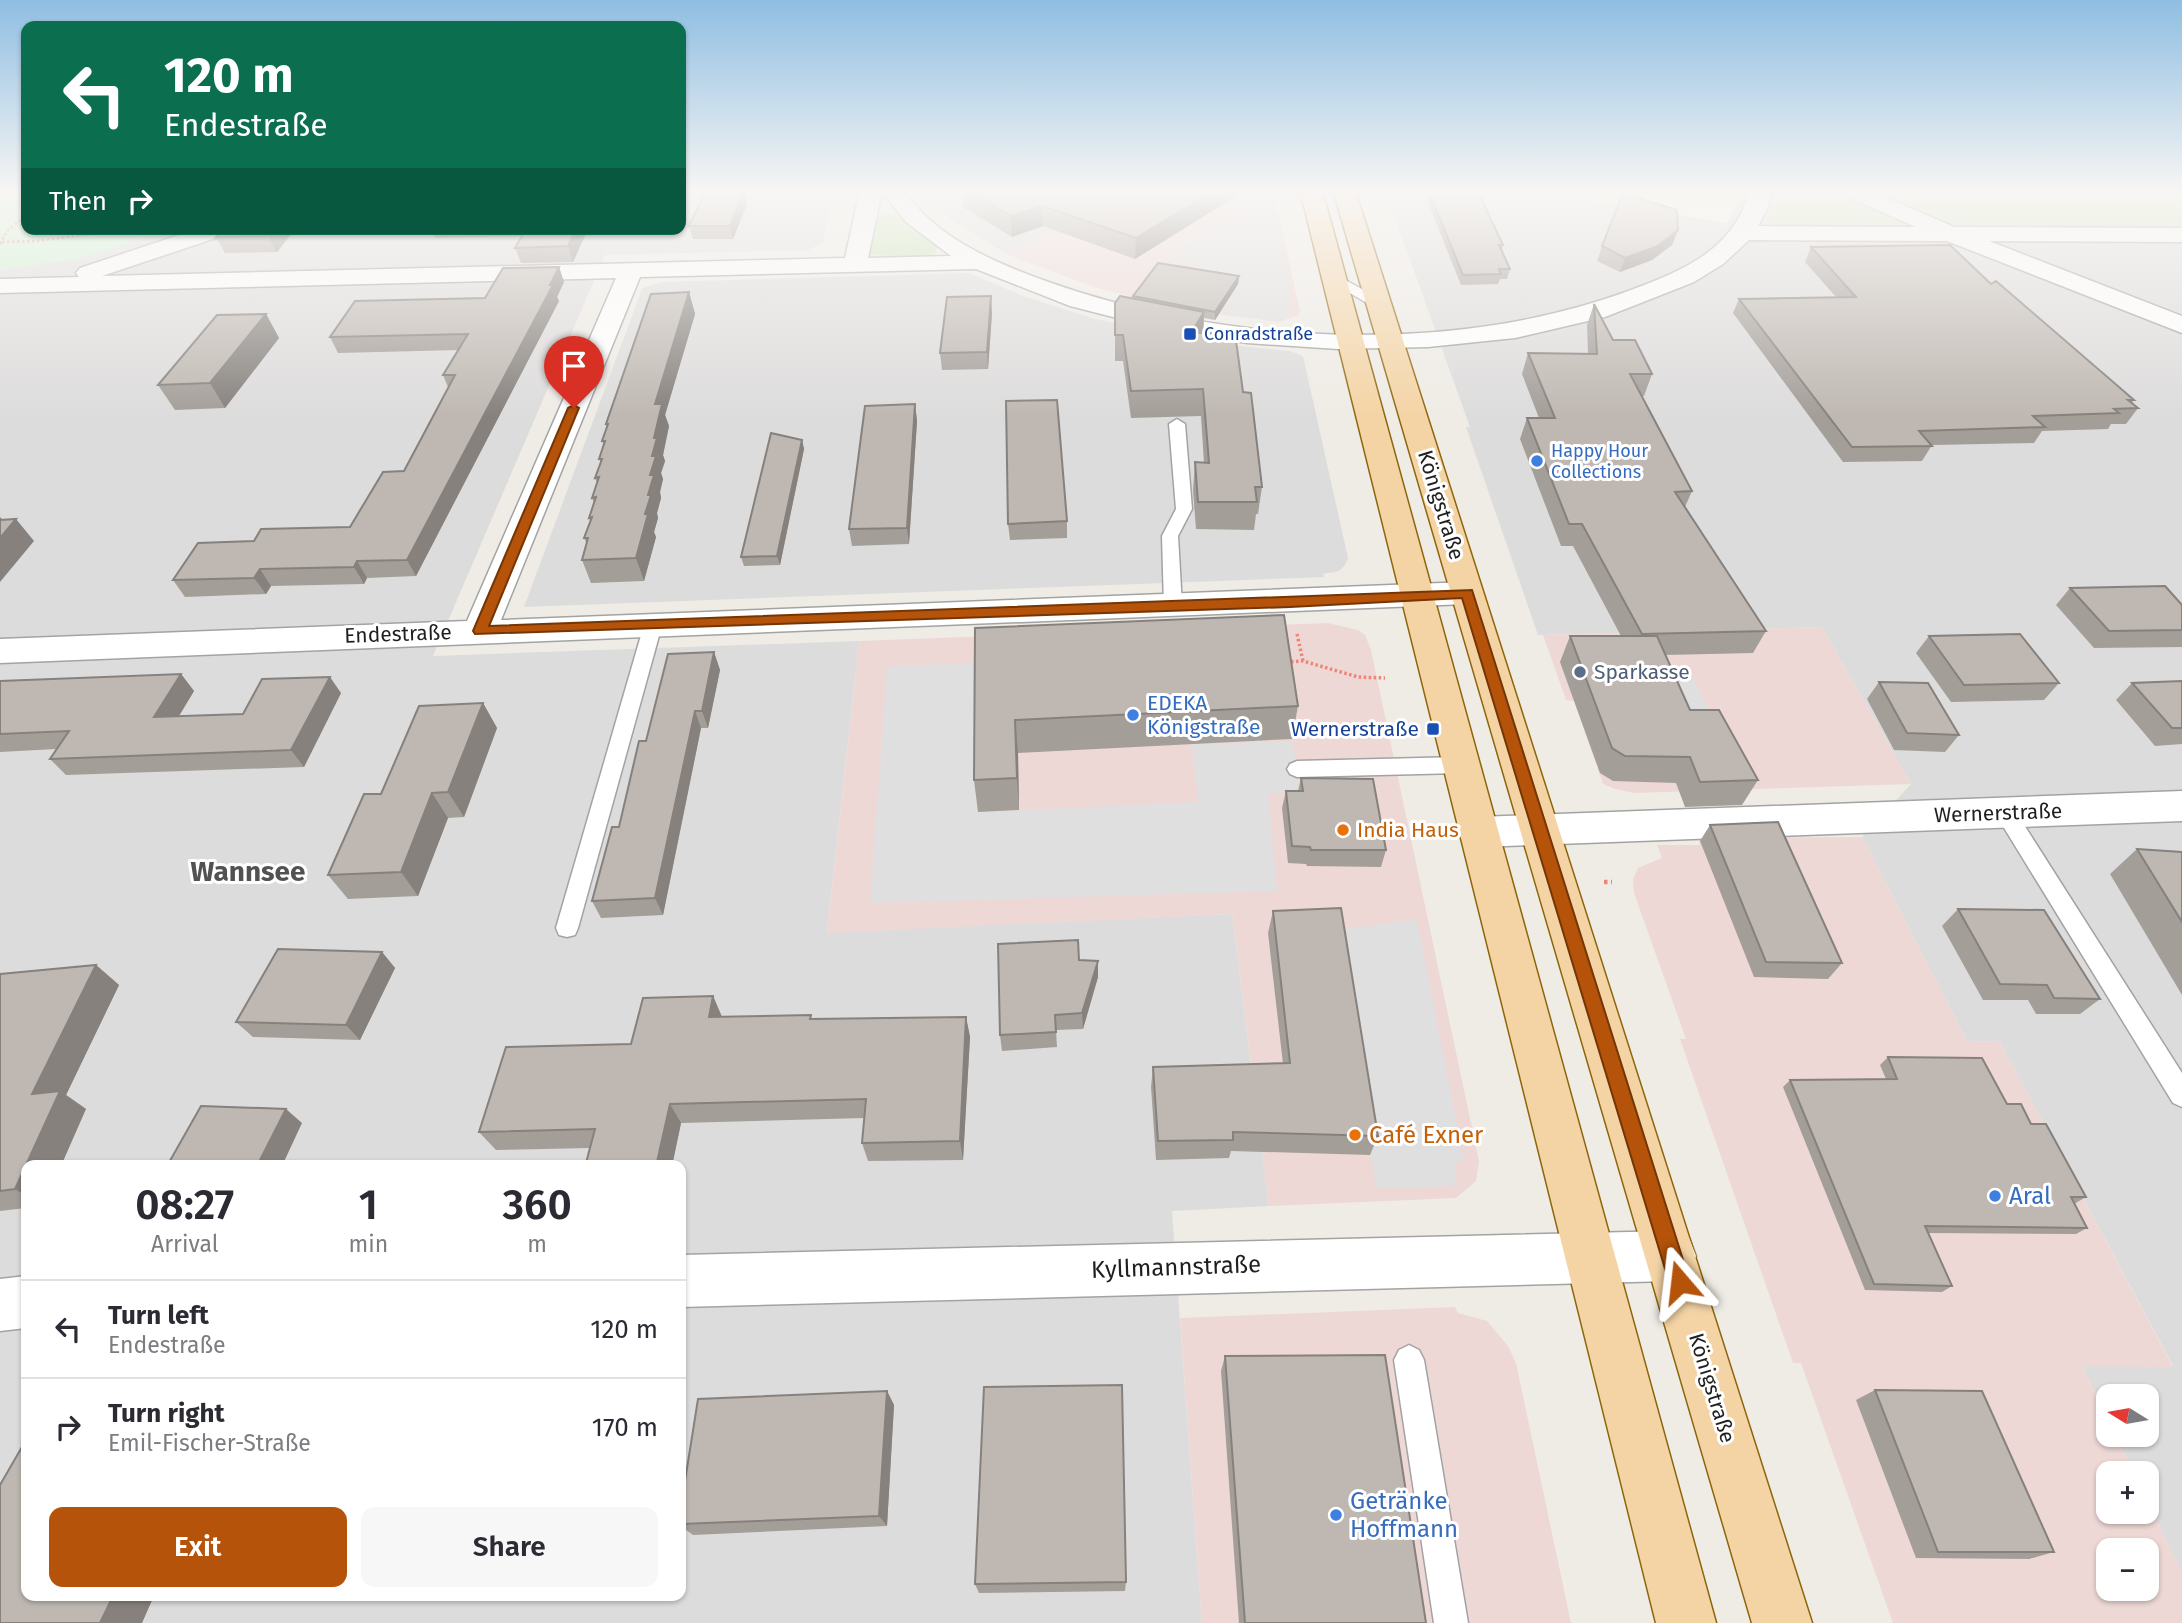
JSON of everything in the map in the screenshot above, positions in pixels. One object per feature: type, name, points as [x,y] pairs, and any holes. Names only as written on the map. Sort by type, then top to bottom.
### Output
[{"type":"main road","points":[[1331,266],[1686,1623]]},
{"type":"main road","name":"Königstraße","points":[[1367,266],[1782,1623]]},
{"type":"street","points":[[49,285],[108,266]]},
{"type":"street","points":[[0,286],[827,266]]},
{"type":"street","points":[[987,266],[1030,285],[1089,304],[1179,324],[1273,337],[1349,340],[1391,340],[1512,330],[1577,318],[1615,307],[1691,274],[1703,266]]},
{"type":"street","points":[[2031,266],[2182,325]]},
{"type":"street","points":[[480,631],[631,271]]},
{"type":"street","name":"Endestraße","points":[[0,651],[1467,593]]},
{"type":"street","name":"Wernerstraße","points":[[1478,832],[2182,806]]},
{"type":"street","name":"Kyllmannstraße","points":[[686,1280],[1671,1256]]},
{"type":"street","points":[[0,1305],[21,1303]]},
{"type":"lane","points":[[1334,278],[1379,304]]},
{"type":"lane","points":[[1173,606],[1170,536],[1184,509],[1177,424]]},
{"type":"lane","points":[[567,928],[653,625]]},
{"type":"lane","points":[[1297,769],[1461,765]]},
{"type":"lane","points":[[2005,813],[2182,1095]]},
{"type":"lane","points":[[1409,1360],[1451,1623]]},
{"type":"path","points":[[1281,663],[1303,661],[1358,677],[1385,678]]},
{"type":"path","points":[[1604,882],[1612,882]]},
{"type":"shaded area","points":[[0,266],[600,266],[433,656],[859,641],[827,932],[1232,914],[1269,1206],[1172,1211],[1202,1623],[0,1623]]},
{"type":"shaded area","points":[[1037,266],[1290,266],[1300,312],[1297,316],[1278,322],[1166,305],[1097,288]]},
{"type":"shaded area","points":[[1201,266],[1287,266],[1290,315],[1273,321],[1216,314],[1195,275]]},
{"type":"shaded area","points":[[1412,266],[2182,266],[2182,1573],[2158,1524],[2159,1461],[2128,1461],[2121,1447],[2160,1447],[2160,1384],[2096,1384],[2096,1395],[2082,1366],[2173,1366],[2000,1042],[1967,1041],[1862,837],[1911,784],[1822,627],[1538,635],[1466,427],[1470,427]]},
{"type":"shaded area","points":[[970,273],[1020,295],[1095,319],[1231,345],[1290,351],[1303,356],[1348,558],[1345,565],[1339,571],[1323,574],[1324,577],[524,607],[642,289],[662,282]]},
{"type":"shaded area","points":[[1328,623],[1358,630],[1365,635],[1371,650],[1479,1161],[1476,1181],[1456,1198],[1269,1206],[1232,914],[827,933],[859,641]]},
{"type":"shaded area","points":[[1822,627],[1911,784],[1635,793],[1615,789],[1603,784],[1574,701],[1566,700],[1543,635]]},
{"type":"shaded area","points":[[978,662],[978,812],[1199,802],[1191,744],[1292,741],[1301,792],[1268,793],[1277,891],[870,903],[887,667]]},
{"type":"shaded area","points":[[1655,668],[1688,668],[1716,724],[1682,725]]},
{"type":"shaded area","points":[[1862,837],[1967,1041],[2000,1042],[2173,1367],[2082,1366],[2096,1395],[2096,1447],[2121,1447],[2128,1461],[2096,1461],[2096,1524],[2158,1524],[2182,1573],[2182,1623],[1893,1623],[1801,1363],[1793,1363],[1680,1039],[1686,1039],[1634,893],[1633,879],[1638,868],[1662,858],[1657,845],[1700,845],[1698,838]]},
{"type":"shaded area","points":[[1417,920],[1464,1162],[1454,1163],[1457,1186],[1376,1188],[1334,930]]},
{"type":"shaded area","points":[[1455,1307],[1458,1313],[1487,1321],[1508,1346],[1516,1363],[1571,1623],[1202,1623],[1180,1318]]},
{"type":"green space","points":[[0,266],[29,266],[0,270]]},
{"type":"building","points":[[1156,266],[1175,266],[1239,276],[1215,312],[1133,296]]},
{"type":"building","points":[[1459,266],[1509,266],[1510,269],[1499,269],[1501,274],[1463,275]]},
{"type":"building","points":[[1828,266],[1972,266],[1991,284],[1996,281],[2134,400],[2128,400],[2138,408],[2114,409],[2119,413],[2033,416],[2045,427],[1919,431],[1932,446],[1852,447],[1739,299],[1856,297]]},
{"type":"building","points":[[559,267],[550,285],[553,285],[407,560],[357,561],[354,567],[260,569],[254,578],[173,580],[198,543],[254,541],[261,529],[350,527],[383,472],[404,471],[455,375],[443,375],[468,334],[330,337],[355,301],[485,298],[503,268]]},
{"type":"building","points":[[689,292],[655,404],[662,404],[654,438],[657,438],[652,456],[656,456],[650,475],[654,475],[645,514],[648,514],[636,558],[582,560],[588,538],[584,538],[596,497],[592,498],[599,477],[595,478],[602,459],[599,459],[605,441],[602,441],[606,424],[651,294]]},
{"type":"building","points":[[991,296],[987,352],[940,353],[947,297]]},
{"type":"building","points":[[1120,296],[1204,312],[1191,333],[1235,333],[1243,392],[1251,393],[1262,487],[1255,487],[1257,502],[1198,502],[1195,462],[1209,463],[1203,389],[1131,391],[1123,335],[1115,335],[1115,303]]},
{"type":"building","points":[[1594,304],[1613,340],[1635,340],[1652,374],[1630,374],[1692,491],[1675,492],[1766,631],[1642,634],[1582,524],[1569,524],[1527,418],[1555,418],[1528,353],[1597,354]]},
{"type":"building","points":[[266,314],[210,383],[158,385],[217,315]]},
{"type":"building","points":[[1057,400],[1067,521],[1008,524],[1006,401]]},
{"type":"building","points":[[915,404],[907,528],[849,529],[865,406]]},
{"type":"building","points":[[771,433],[802,440],[777,556],[741,557]]},
{"type":"building","points":[[16,519],[0,538],[0,520]]},
{"type":"building","points":[[2165,586],[2182,605],[2182,630],[2109,631],[2070,588]]},
{"type":"building","points":[[1284,615],[1298,706],[1015,720],[1017,778],[974,780],[975,628]]},
{"type":"building","points":[[2020,634],[2059,683],[1964,685],[1929,636]]},
{"type":"building","points":[[1570,636],[1657,636],[1690,710],[1719,710],[1758,780],[1700,782],[1690,757],[1625,756],[1612,748]]},
{"type":"building","points":[[714,652],[702,711],[695,711],[655,898],[592,901],[612,827],[619,827],[639,741],[646,741],[668,654]]},
{"type":"building","points":[[181,674],[154,717],[243,714],[262,679],[330,677],[291,750],[50,759],[69,731],[0,734],[0,681]]},
{"type":"building","points":[[2182,681],[2182,728],[2172,728],[2132,683]]},
{"type":"building","points":[[1879,682],[1928,683],[1959,735],[1907,733]]},
{"type":"building","points":[[483,703],[448,792],[432,793],[401,872],[328,875],[364,794],[381,794],[419,706]]},
{"type":"building","points":[[1301,778],[1373,779],[1386,850],[1311,850],[1310,847],[1292,846],[1286,791],[1303,791]]},
{"type":"building","points":[[1778,822],[1842,963],[1766,962],[1710,825]]},
{"type":"building","points":[[2137,849],[2182,852],[2182,922]]},
{"type":"building","points":[[1341,908],[1378,1136],[1233,1132],[1233,1140],[1158,1141],[1153,1067],[1290,1063],[1273,911]]},
{"type":"building","points":[[1958,909],[2044,910],[2100,999],[2054,998],[2047,985],[2000,984]]},
{"type":"building","points":[[1078,940],[1079,960],[1098,961],[1082,1013],[1055,1015],[1056,1032],[1000,1035],[998,944]]},
{"type":"building","points":[[278,949],[382,952],[346,1025],[236,1022]]},
{"type":"building","points":[[96,965],[32,1094],[60,1091],[28,1160],[21,1160],[21,1176],[15,1189],[0,1191],[0,974]]},
{"type":"building","points":[[713,996],[709,1017],[966,1017],[960,1141],[862,1143],[866,1099],[670,1104],[657,1160],[587,1160],[595,1129],[479,1132],[506,1047],[631,1044],[643,998]]},
{"type":"building","points":[[1888,1057],[1982,1058],[2007,1104],[2021,1104],[2031,1124],[2046,1124],[2086,1197],[2071,1197],[2087,1228],[1925,1226],[1952,1286],[1874,1284],[1790,1080],[1897,1079]]},
{"type":"building","points":[[201,1106],[286,1109],[260,1160],[170,1160]]},
{"type":"building","points":[[1385,1355],[1426,1623],[1245,1623],[1225,1356]]},
{"type":"building","points":[[1122,1385],[1126,1582],[975,1584],[984,1387]]},
{"type":"building","points":[[1875,1390],[1982,1391],[2054,1552],[1938,1552]]},
{"type":"building","points":[[887,1391],[879,1516],[686,1524],[686,1475],[698,1399]]},
{"type":"building","points":[[21,1449],[21,1601],[111,1601],[100,1623],[0,1623],[0,1485]]},
{"type":"place","name":"Conradstraße","points":[[1190,334]]},
{"type":"place","name":"Happy Hour Collections","points":[[1537,461]]},
{"type":"place","name":"Sparkasse","points":[[1580,672]]},
{"type":"place","name":"EDEKA Königstraße","points":[[1133,715]]},
{"type":"place","name":"Wernerstraße","points":[[1433,729]]},
{"type":"place","name":"India Haus","points":[[1343,830]]},
{"type":"place","name":"Café Exner","points":[[1355,1135]]},
{"type":"place","name":"Aral","points":[[1995,1196]]},
{"type":"place","name":"Getränke Hoffmann","points":[[1336,1515]]},
{"type":"district","name":"Wannsee","points":[[248,871]]},
{"type":"route","points":[[574,408],[480,631],[1290,602],[1467,593],[1680,1282]]}]
